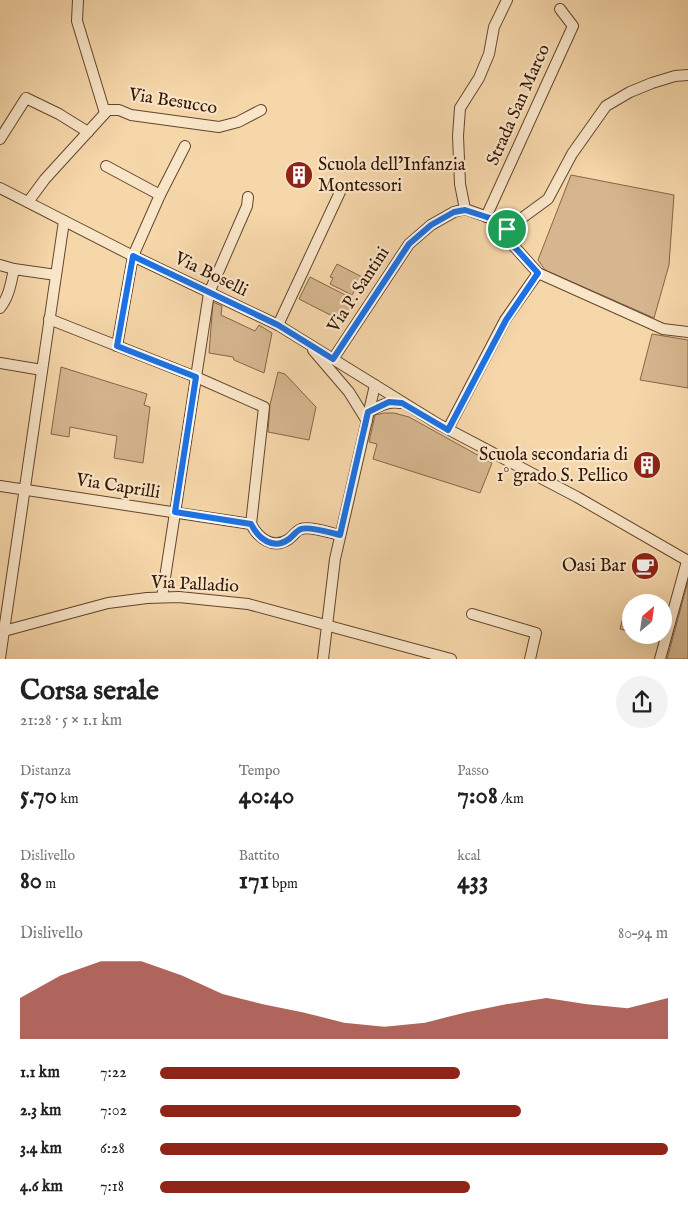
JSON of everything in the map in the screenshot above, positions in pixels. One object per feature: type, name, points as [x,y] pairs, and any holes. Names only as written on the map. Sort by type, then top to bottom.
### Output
[{"type":"street","points":[[78,0],[77,21],[105,113]]},
{"type":"street","points":[[506,0],[494,27],[489,54],[479,78],[460,108],[458,136],[460,184],[465,210],[500,222],[507,229],[511,243],[538,273],[663,329],[688,332]]},
{"type":"street","name":"Strada San Marco","points":[[486,217],[573,26],[560,9]]},
{"type":"street","points":[[507,229],[548,199],[572,154],[606,106],[652,82],[688,75]]},
{"type":"street","points":[[0,139],[26,98],[59,114],[88,132]]},
{"type":"street","name":"Via Besucco","points":[[28,202],[45,179],[108,110],[119,110],[131,115],[219,127],[238,122],[261,110]]},
{"type":"street","points":[[117,346],[133,256],[160,195],[185,146]]},
{"type":"street","points":[[106,166],[160,195]]},
{"type":"street","name":"Via Boselli","points":[[0,188],[133,256],[278,325],[448,430],[577,497],[688,561]]},
{"type":"street","points":[[278,325],[340,192]]},
{"type":"street","points":[[162,597],[209,293],[247,206],[248,197]]},
{"type":"street","name":"Via P. Santini","points":[[333,359],[409,244],[431,225],[454,212],[465,210]]},
{"type":"street","points":[[0,658],[64,221]]},
{"type":"street","points":[[0,265],[56,275]]},
{"type":"street","points":[[0,308],[5,302],[14,269]]},
{"type":"street","points":[[448,430],[506,320],[538,273]]},
{"type":"street","points":[[49,319],[196,377],[264,407],[251,524],[260,537],[275,543],[282,543],[290,539],[300,529],[307,528],[340,535]]},
{"type":"street","points":[[308,343],[368,416]]},
{"type":"street","points":[[0,363],[42,370]]},
{"type":"street","points":[[323,659],[334,565],[375,385]]},
{"type":"street","points":[[368,416],[389,402],[402,403]]},
{"type":"street","name":"Via Caprilli","points":[[0,486],[251,524]]},
{"type":"street","points":[[660,659],[688,561]]},
{"type":"street","name":"Via Palladio","points":[[4,630],[108,603],[162,597],[197,599],[248,604],[429,656],[451,659]]},
{"type":"street","points":[[472,614],[536,633],[530,659]]},
{"type":"shaded area","points":[[571,175],[674,195],[669,265],[654,318],[545,270],[538,260]]},
{"type":"shaded area","points":[[337,264],[364,278],[358,290],[356,288],[352,295],[330,284],[333,278],[330,277]]},
{"type":"shaded area","points":[[310,277],[355,300],[344,322],[299,299]]},
{"type":"shaded area","points":[[213,302],[222,306],[221,315],[255,331],[259,325],[272,333],[264,373],[234,360],[233,357],[209,353]]},
{"type":"shaded area","points":[[652,334],[688,340],[688,388],[640,380]]},
{"type":"shaded area","points":[[61,367],[147,394],[144,405],[150,407],[143,463],[114,458],[117,436],[70,427],[69,437],[51,434]]},
{"type":"shaded area","points":[[278,372],[285,374],[316,407],[309,440],[268,432],[270,405]]},
{"type":"shaded area","points":[[394,413],[409,417],[492,463],[480,493],[373,459],[377,444],[369,442],[375,415]]},
{"type":"shaded area","points":[[688,581],[688,659],[667,659]]},
{"type":"place","name":"Scuola dell’Infanzia Montessori","points":[[299,175]]},
{"type":"place","name":"Scuola secondaria di 1° grado S. Pellico","points":[[647,465]]},
{"type":"place","name":"Oasi Bar","points":[[645,566]]},
{"type":"route","points":[[465,210],[500,222],[507,229],[511,243],[538,273],[511,311],[448,430],[402,403],[389,402],[368,412],[340,535],[307,528],[300,529],[290,539],[282,543],[275,543],[260,537],[251,524],[175,512],[196,377],[117,346],[133,256],[278,325],[333,359],[409,244],[431,225],[454,212],[465,210]]}]
